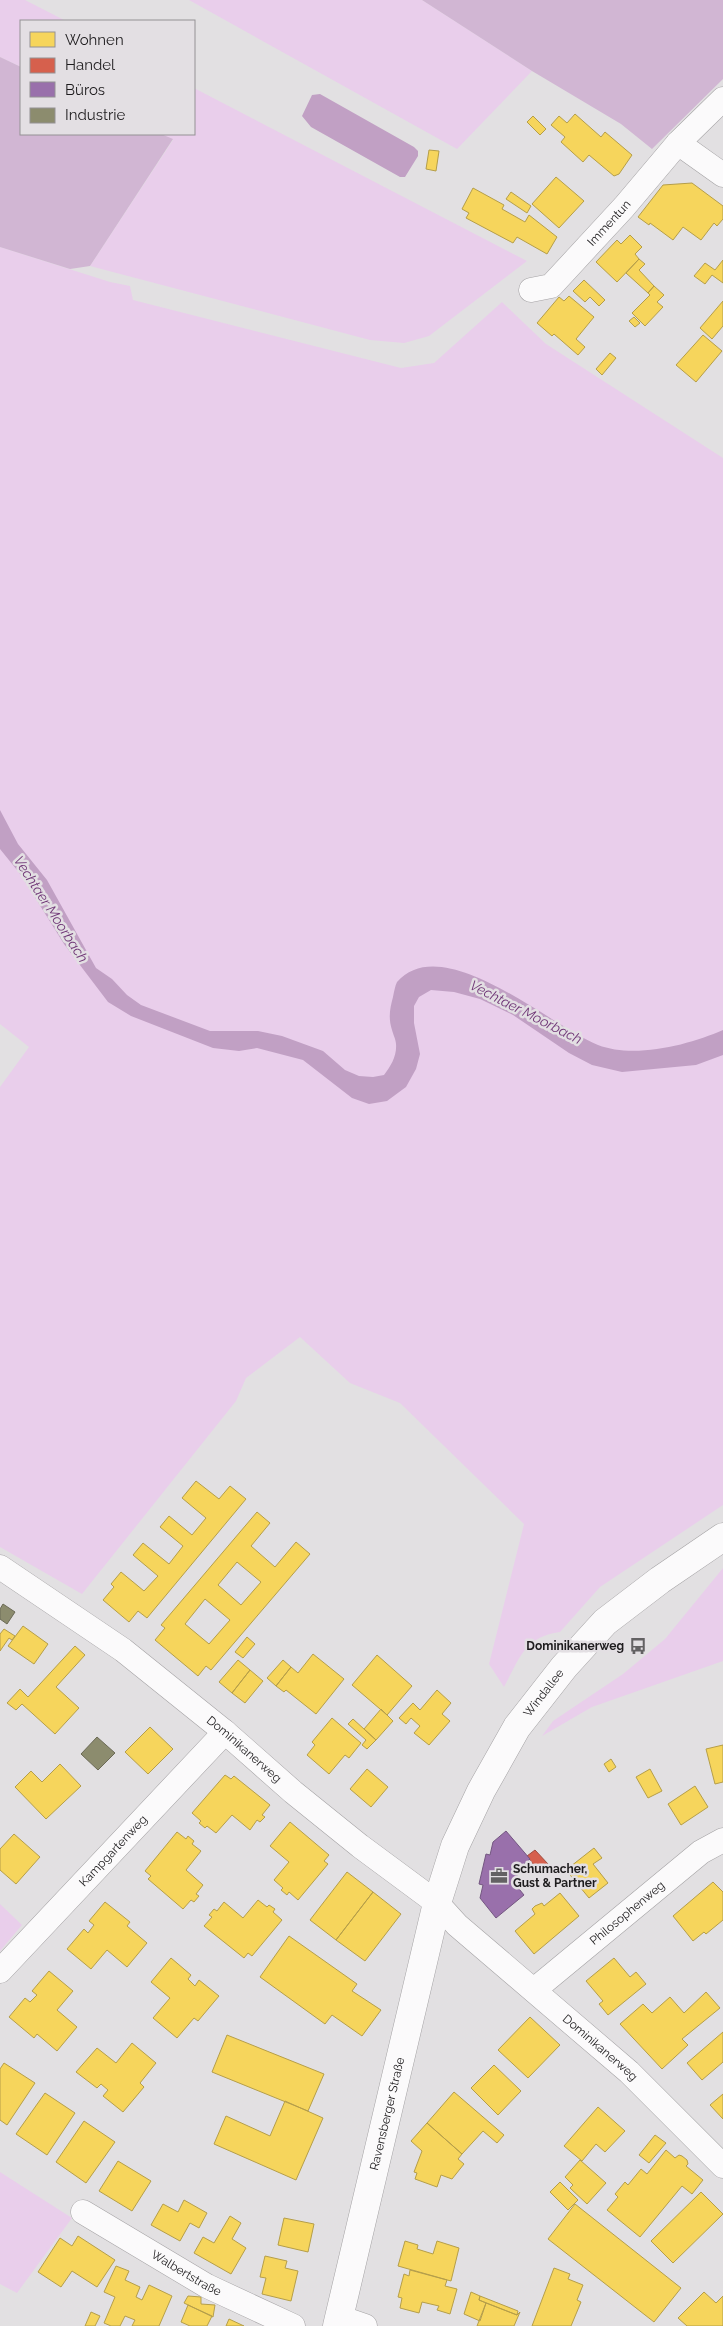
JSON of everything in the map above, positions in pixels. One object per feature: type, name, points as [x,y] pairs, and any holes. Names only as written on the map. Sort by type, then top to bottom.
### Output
[{"type":"main road","name":"Windallee","points":[[437,1903],[454,1846],[481,1791],[517,1727],[564,1667],[605,1622],[660,1580],[723,1537]]},
{"type":"main road","name":"Ravensberger Straße","points":[[338,2321],[437,1903]]},
{"type":"street","name":"Immentun","points":[[531,290],[551,286],[624,207],[678,143],[723,99]]},
{"type":"street","points":[[678,143],[723,175]]},
{"type":"street","name":"Dominikanerweg","points":[[0,1567],[123,1650],[225,1732],[293,1792],[360,1846],[437,1903],[457,1926],[629,2072],[723,2166]]},
{"type":"street","name":"Kampgartenweg","points":[[0,1971],[225,1732]]},
{"type":"street","name":"Philosophenweg","points":[[534,1990],[701,1852],[723,1840]]},
{"type":"street","name":"Walbertstraße","points":[[83,2212],[207,2286],[293,2326]]},
{"type":"street","points":[[338,2321],[365,2326]]},
{"type":"shaded area","points":[[0,0],[25,0],[64,20],[20,20],[20,67],[0,57]]},
{"type":"shaded area","points":[[189,0],[422,0],[532,71],[457,149]]},
{"type":"shaded area","points":[[422,0],[723,0],[723,79],[652,149],[621,124],[532,71]]},
{"type":"shaded area","points":[[0,57],[20,67],[20,135],[163,135],[173,139],[90,266],[70,269],[0,247]]},
{"type":"shaded area","points":[[195,89],[527,261],[429,336],[404,343],[370,340],[90,266],[173,140],[163,135],[195,135]]},
{"type":"shaded area","points":[[0,247],[110,282],[130,286],[133,300],[401,368],[434,363],[502,302],[546,344],[723,458],[723,1505],[600,1587],[560,1632],[538,1639],[531,1644],[524,1650],[504,1687],[489,1664],[524,1524],[400,1403],[350,1383],[300,1337],[246,1378],[236,1401],[82,1594],[0,1547],[0,1087],[29,1047],[0,1024]]},
{"type":"shaded area","points":[[723,1568],[723,1661],[592,1707],[542,1736],[553,1721],[623,1674],[665,1639]]},
{"type":"shaded area","points":[[0,1904],[22,1925],[0,1951]]},
{"type":"shaded area","points":[[0,2172],[72,2218],[17,2293],[0,2284]]},
{"type":"water","points":[[320,94],[414,147],[418,151],[418,156],[405,177],[400,177],[311,127],[302,116],[312,95]]},
{"type":"water","name":"Vechtaer Moorbach","points":[[0,810],[18,844],[47,880],[96,968],[112,979],[127,995],[141,1005],[210,1031],[258,1031],[282,1036],[323,1051],[345,1070],[359,1076],[373,1077],[384,1075],[396,1053],[396,1042],[390,1017],[397,982],[417,969],[441,967],[469,974],[498,987],[598,1045],[628,1051],[661,1048],[694,1041],[723,1030],[723,1055],[696,1065],[622,1072],[592,1065],[569,1053],[513,1015],[480,999],[454,992],[431,990],[419,997],[414,1006],[414,1023],[420,1054],[416,1069],[406,1087],[387,1101],[369,1104],[352,1098],[303,1060],[257,1048],[239,1051],[213,1048],[131,1016],[108,1002],[64,944],[21,875],[0,849]]},
{"type":"building: Wohnen","points":[[575,114],[601,137],[605,132],[632,155],[619,174],[614,176],[589,155],[583,162],[561,142],[565,137],[551,125],[559,116],[567,123]]},
{"type":"building: Wohnen","points":[[533,116],[546,129],[540,135],[527,122]]},
{"type":"building: Wohnen","points":[[429,150],[439,151],[436,171],[426,169]]},
{"type":"building: Wohnen","points":[[556,177],[584,201],[559,228],[532,204]]},
{"type":"building: Wohnen","points":[[692,183],[723,206],[723,219],[717,226],[714,223],[701,240],[683,227],[673,240],[650,223],[649,225],[638,217],[663,185]]},
{"type":"building: Wohnen","points":[[473,188],[504,205],[502,209],[525,222],[529,215],[557,237],[547,254],[517,237],[513,243],[466,218],[469,213],[462,209]]},
{"type":"building: Wohnen","points":[[511,192],[531,206],[527,213],[506,199]]},
{"type":"building: Wohnen","points":[[630,235],[642,247],[635,254],[639,259],[617,282],[596,262],[617,240],[621,244]]},
{"type":"building: Wohnen","points":[[639,259],[645,264],[639,270],[654,286],[648,293],[626,273]]},
{"type":"building: Wohnen","points":[[723,260],[723,283],[712,275],[705,284],[694,276],[705,263],[715,270]]},
{"type":"building: Wohnen","points":[[584,280],[605,300],[599,306],[590,297],[585,302],[573,291]]},
{"type":"building: Wohnen","points":[[654,286],[664,295],[657,302],[663,307],[645,326],[632,313],[650,295],[648,293]]},
{"type":"building: Wohnen","points":[[569,296],[594,317],[576,339],[585,347],[578,355],[554,334],[552,336],[537,323],[559,297],[564,301]]},
{"type":"building: Wohnen","points":[[723,301],[723,326],[712,339],[700,328]]},
{"type":"building: Wohnen","points":[[634,317],[640,323],[635,327],[629,321]]},
{"type":"building: Wohnen","points":[[703,335],[722,351],[696,382],[676,365]]},
{"type":"building: Wohnen","points":[[610,353],[616,358],[602,375],[596,369]]},
{"type":"building: Wohnen","points":[[196,1481],[219,1499],[230,1486],[246,1499],[147,1618],[138,1611],[129,1622],[103,1600],[114,1587],[111,1584],[121,1572],[144,1591],[158,1576],[133,1555],[143,1543],[169,1564],[183,1546],[160,1527],[169,1516],[192,1535],[206,1518],[182,1498]]},
{"type":"building: Wohnen","points":[[257,1512],[270,1523],[251,1546],[275,1567],[296,1542],[310,1554],[211,1670],[206,1666],[198,1676],[155,1640],[165,1628],[161,1625]],"holes":[[[237,1562],[261,1582],[241,1605],[218,1585]],[[205,1599],[230,1620],[209,1644],[185,1624]]]},
{"type":"building: Wohnen","points":[[23,1626],[48,1644],[34,1664],[8,1646]]},
{"type":"building: Wohnen","points":[[4,1629],[15,1636],[12,1640],[9,1638],[0,1651],[0,1634]]},
{"type":"building: Wohnen","points":[[247,1637],[255,1644],[243,1658],[235,1652]]},
{"type":"building: Wohnen","points":[[75,1646],[85,1655],[56,1687],[79,1708],[55,1734],[22,1704],[16,1710],[7,1703],[20,1689],[28,1697]]},
{"type":"building: Wohnen","points":[[313,1654],[344,1679],[316,1714],[286,1690],[284,1692],[276,1686],[291,1667],[298,1673]]},
{"type":"building: Wohnen","points":[[377,1655],[412,1686],[387,1715],[352,1685]]},
{"type":"building: Wohnen","points":[[238,1660],[250,1670],[232,1693],[219,1682]]},
{"type":"building: Wohnen","points":[[283,1660],[291,1667],[276,1686],[267,1678]]},
{"type":"building: Wohnen","points":[[250,1670],[263,1681],[245,1703],[232,1693]]},
{"type":"building: Wohnen","points":[[437,1690],[451,1703],[442,1714],[450,1721],[429,1745],[414,1733],[420,1726],[411,1718],[406,1724],[399,1718],[413,1703],[420,1710]]},
{"type":"building: Wohnen","points":[[381,1709],[393,1721],[376,1740],[364,1729]]},
{"type":"building: Wohnen","points":[[332,1718],[361,1743],[349,1758],[345,1755],[329,1774],[307,1755],[315,1745],[312,1742]]},
{"type":"building: Wohnen","points":[[353,1719],[376,1740],[367,1749],[362,1745],[366,1740],[348,1724]]},
{"type":"building: Wohnen","points":[[150,1727],[173,1749],[148,1774],[125,1752]]},
{"type":"building: Wohnen","points":[[723,1745],[723,1782],[715,1784],[706,1749]]},
{"type":"building: Wohnen","points":[[611,1759],[616,1767],[609,1772],[604,1764]]},
{"type":"building: Wohnen","points":[[60,1764],[81,1786],[46,1819],[15,1787],[31,1771],[42,1782]]},
{"type":"building: Wohnen","points":[[367,1769],[388,1787],[371,1807],[350,1789]]},
{"type":"building: Wohnen","points":[[650,1769],[662,1791],[648,1798],[636,1777]]},
{"type":"building: Wohnen","points":[[225,1775],[231,1779],[234,1776],[270,1805],[262,1815],[265,1817],[260,1822],[257,1820],[250,1830],[232,1815],[216,1833],[199,1823],[201,1821],[192,1813]]},
{"type":"building: Wohnen","points":[[695,1786],[708,1807],[681,1825],[668,1804]]},
{"type":"building: Wohnen","points":[[290,1822],[329,1855],[324,1861],[328,1864],[298,1900],[289,1892],[287,1895],[281,1890],[283,1888],[274,1880],[289,1862],[270,1846]]},
{"type":"building: Wohnen","points":[[177,1832],[186,1839],[188,1836],[194,1841],[192,1844],[201,1851],[186,1870],[203,1885],[196,1894],[199,1896],[194,1902],[191,1900],[183,1909],[148,1879],[151,1876],[145,1871]]},
{"type":"building: Wohnen","points":[[14,1834],[40,1857],[16,1884],[0,1870],[0,1849]]},
{"type":"building: Wohnen","points":[[594,1848],[602,1858],[593,1864],[608,1883],[589,1898],[566,1870]]},
{"type":"building: Wohnen","points":[[347,1872],[373,1892],[336,1940],[310,1920]]},
{"type":"building: Wohnen","points":[[713,1882],[723,1892],[723,1920],[706,1934],[704,1932],[693,1941],[673,1916]]},
{"type":"building: Wohnen","points":[[373,1892],[401,1914],[365,1961],[336,1940]]},
{"type":"building: Wohnen","points":[[560,1893],[579,1916],[534,1954],[515,1931],[535,1914],[532,1909],[535,1906],[542,1903],[544,1906]]},
{"type":"building: Wohnen","points":[[258,1900],[267,1907],[269,1905],[275,1909],[273,1912],[282,1920],[252,1956],[248,1953],[244,1958],[204,1926],[212,1917],[209,1915],[214,1909],[217,1911],[224,1902],[243,1918]]},
{"type":"building: Wohnen","points":[[105,1902],[130,1922],[127,1926],[147,1943],[127,1967],[107,1950],[91,1969],[67,1949],[84,1929],[88,1933],[94,1925],[89,1921]]},
{"type":"building: Wohnen","points":[[289,1936],[357,1984],[352,1991],[381,2010],[362,2036],[332,2015],[325,2024],[260,1977]]},
{"type":"building: Wohnen","points":[[171,1958],[191,1975],[188,1979],[195,1986],[199,1980],[219,1996],[198,2021],[194,2018],[177,2038],[153,2018],[170,1998],[151,1982]]},
{"type":"building: Wohnen","points":[[614,1958],[630,1977],[636,1972],[646,1984],[608,2015],[599,2004],[603,2001],[586,1981]]},
{"type":"building: Wohnen","points":[[49,1971],[73,1991],[57,2010],[77,2027],[57,2051],[37,2034],[34,2038],[9,2017],[25,1998],[30,2002],[37,1995],[32,1991]]},
{"type":"building: Wohnen","points":[[706,1992],[720,2008],[682,2039],[688,2045],[662,2069],[620,2024],[643,2004],[652,2013],[670,1997],[684,2013]]},
{"type":"building: Wohnen","points":[[530,2017],[560,2045],[528,2078],[498,2050]]},
{"type":"building: Wohnen","points":[[723,2032],[723,2062],[702,2080],[687,2063]]},
{"type":"building: Wohnen","points":[[227,2035],[324,2074],[308,2111],[212,2072]]},
{"type":"building: Wohnen","points":[[132,2043],[156,2063],[140,2083],[144,2087],[123,2112],[103,2096],[108,2090],[101,2084],[97,2088],[76,2072],[97,2048],[116,2063]]},
{"type":"building: Wohnen","points":[[4,2063],[35,2083],[7,2125],[0,2120],[0,2069]]},
{"type":"building: Wohnen","points":[[494,2065],[521,2091],[498,2115],[471,2088]]},
{"type":"building: Wohnen","points":[[454,2092],[504,2135],[497,2143],[483,2131],[462,2154],[427,2123]]},
{"type":"building: Wohnen","points":[[45,2093],[75,2113],[47,2155],[16,2134]]},
{"type":"building: Wohnen","points":[[723,2094],[723,2119],[710,2105]]},
{"type":"building: Wohnen","points":[[285,2101],[323,2118],[296,2180],[214,2144],[226,2116],[270,2136]]},
{"type":"building: Wohnen","points":[[598,2107],[625,2131],[605,2152],[596,2144],[582,2161],[564,2146]]},
{"type":"building: Wohnen","points":[[84,2121],[115,2142],[86,2183],[56,2162]]},
{"type":"building: Wohnen","points":[[427,2123],[462,2154],[458,2159],[464,2164],[452,2179],[441,2175],[437,2187],[415,2179],[417,2173],[414,2172],[422,2151],[411,2141]]},
{"type":"building: Wohnen","points":[[655,2135],[666,2143],[649,2163],[639,2155]]},
{"type":"building: Wohnen","points":[[666,2150],[675,2158],[679,2155],[687,2160],[688,2164],[686,2166],[703,2180],[692,2194],[682,2186],[640,2237],[607,2210],[618,2197],[615,2194],[625,2182],[628,2185],[641,2169],[647,2174]]},
{"type":"building: Wohnen","points":[[580,2160],[606,2183],[587,2204],[570,2188],[573,2185],[565,2177]]},
{"type":"building: Wohnen","points":[[118,2161],[151,2181],[132,2211],[99,2191]]},
{"type":"building: Wohnen","points":[[560,2182],[578,2200],[568,2210],[550,2192]]},
{"type":"building: Wohnen","points":[[701,2192],[723,2214],[673,2263],[651,2241]]},
{"type":"building: Wohnen","points":[[184,2200],[207,2213],[199,2228],[190,2223],[180,2241],[151,2225],[163,2204],[178,2212]]},
{"type":"building: Wohnen","points":[[575,2204],[681,2288],[654,2322],[548,2239]]},
{"type":"building: Wohnen","points":[[230,2216],[241,2223],[232,2239],[246,2248],[231,2274],[194,2253],[203,2237],[214,2243]]},
{"type":"building: Wohnen","points":[[284,2218],[314,2224],[308,2252],[278,2245]]},
{"type":"building: Wohnen","points":[[78,2236],[115,2260],[97,2287],[72,2271],[61,2287],[38,2272],[60,2238],[72,2246]]},
{"type":"building: Wohnen","points":[[405,2241],[418,2245],[417,2249],[433,2254],[437,2241],[459,2248],[451,2281],[398,2266]]},
{"type":"building: Wohnen","points":[[265,2256],[287,2261],[285,2268],[298,2271],[291,2301],[262,2294],[266,2278],[260,2277]]},
{"type":"building: Wohnen","points":[[116,2266],[129,2271],[125,2280],[140,2287],[136,2297],[142,2300],[149,2285],[172,2296],[159,2326],[132,2326],[135,2320],[125,2316],[120,2326],[111,2326],[104,2323],[115,2297],[104,2292]]},
{"type":"building: Wohnen","points":[[554,2268],[570,2274],[568,2279],[583,2285],[577,2300],[581,2302],[571,2326],[532,2326]]},
{"type":"building: Wohnen","points":[[410,2270],[447,2280],[445,2286],[457,2289],[450,2314],[437,2310],[439,2306],[422,2302],[419,2313],[400,2308],[402,2298],[398,2297],[404,2274],[409,2276]]},
{"type":"building: Wohnen","points":[[471,2292],[480,2296],[479,2300],[486,2303],[480,2321],[464,2314]]},
{"type":"building: Wohnen","points":[[704,2292],[716,2303],[723,2296],[723,2326],[687,2326],[678,2318]]},
{"type":"building: Wohnen","points":[[188,2296],[201,2297],[201,2304],[215,2305],[213,2317],[184,2303]]},
{"type":"building: Wohnen","points":[[480,2296],[518,2311],[517,2315],[479,2300]]},
{"type":"building: Wohnen","points":[[486,2303],[517,2315],[520,2312],[514,2326],[477,2326]]},
{"type":"building: Wohnen","points":[[188,2305],[212,2316],[207,2326],[190,2326],[181,2322]]},
{"type":"building: Wohnen","points":[[91,2312],[100,2316],[95,2326],[85,2326]]},
{"type":"building: Wohnen","points":[[229,2319],[244,2326],[226,2326]]},
{"type":"building: Handel","points":[[535,1850],[548,1864],[539,1872],[527,1856]]},
{"type":"building: Büros","name":"Schumacher, Gust & Partner","points":[[506,1831],[530,1859],[519,1868],[515,1884],[524,1895],[496,1918],[480,1898],[483,1885],[479,1884],[486,1854],[490,1855],[493,1842]]},
{"type":"building: Industrie","points":[[3,1604],[15,1612],[7,1624],[0,1619],[0,1609]]},
{"type":"building: Industrie","points":[[97,1737],[115,1753],[98,1770],[81,1754]]},
{"type":"place","name":"Dominikanerweg","points":[[638,1646]]},
{"type":"place","name":"Schumacher, Gust & Partner","points":[[499,1876]]}]
